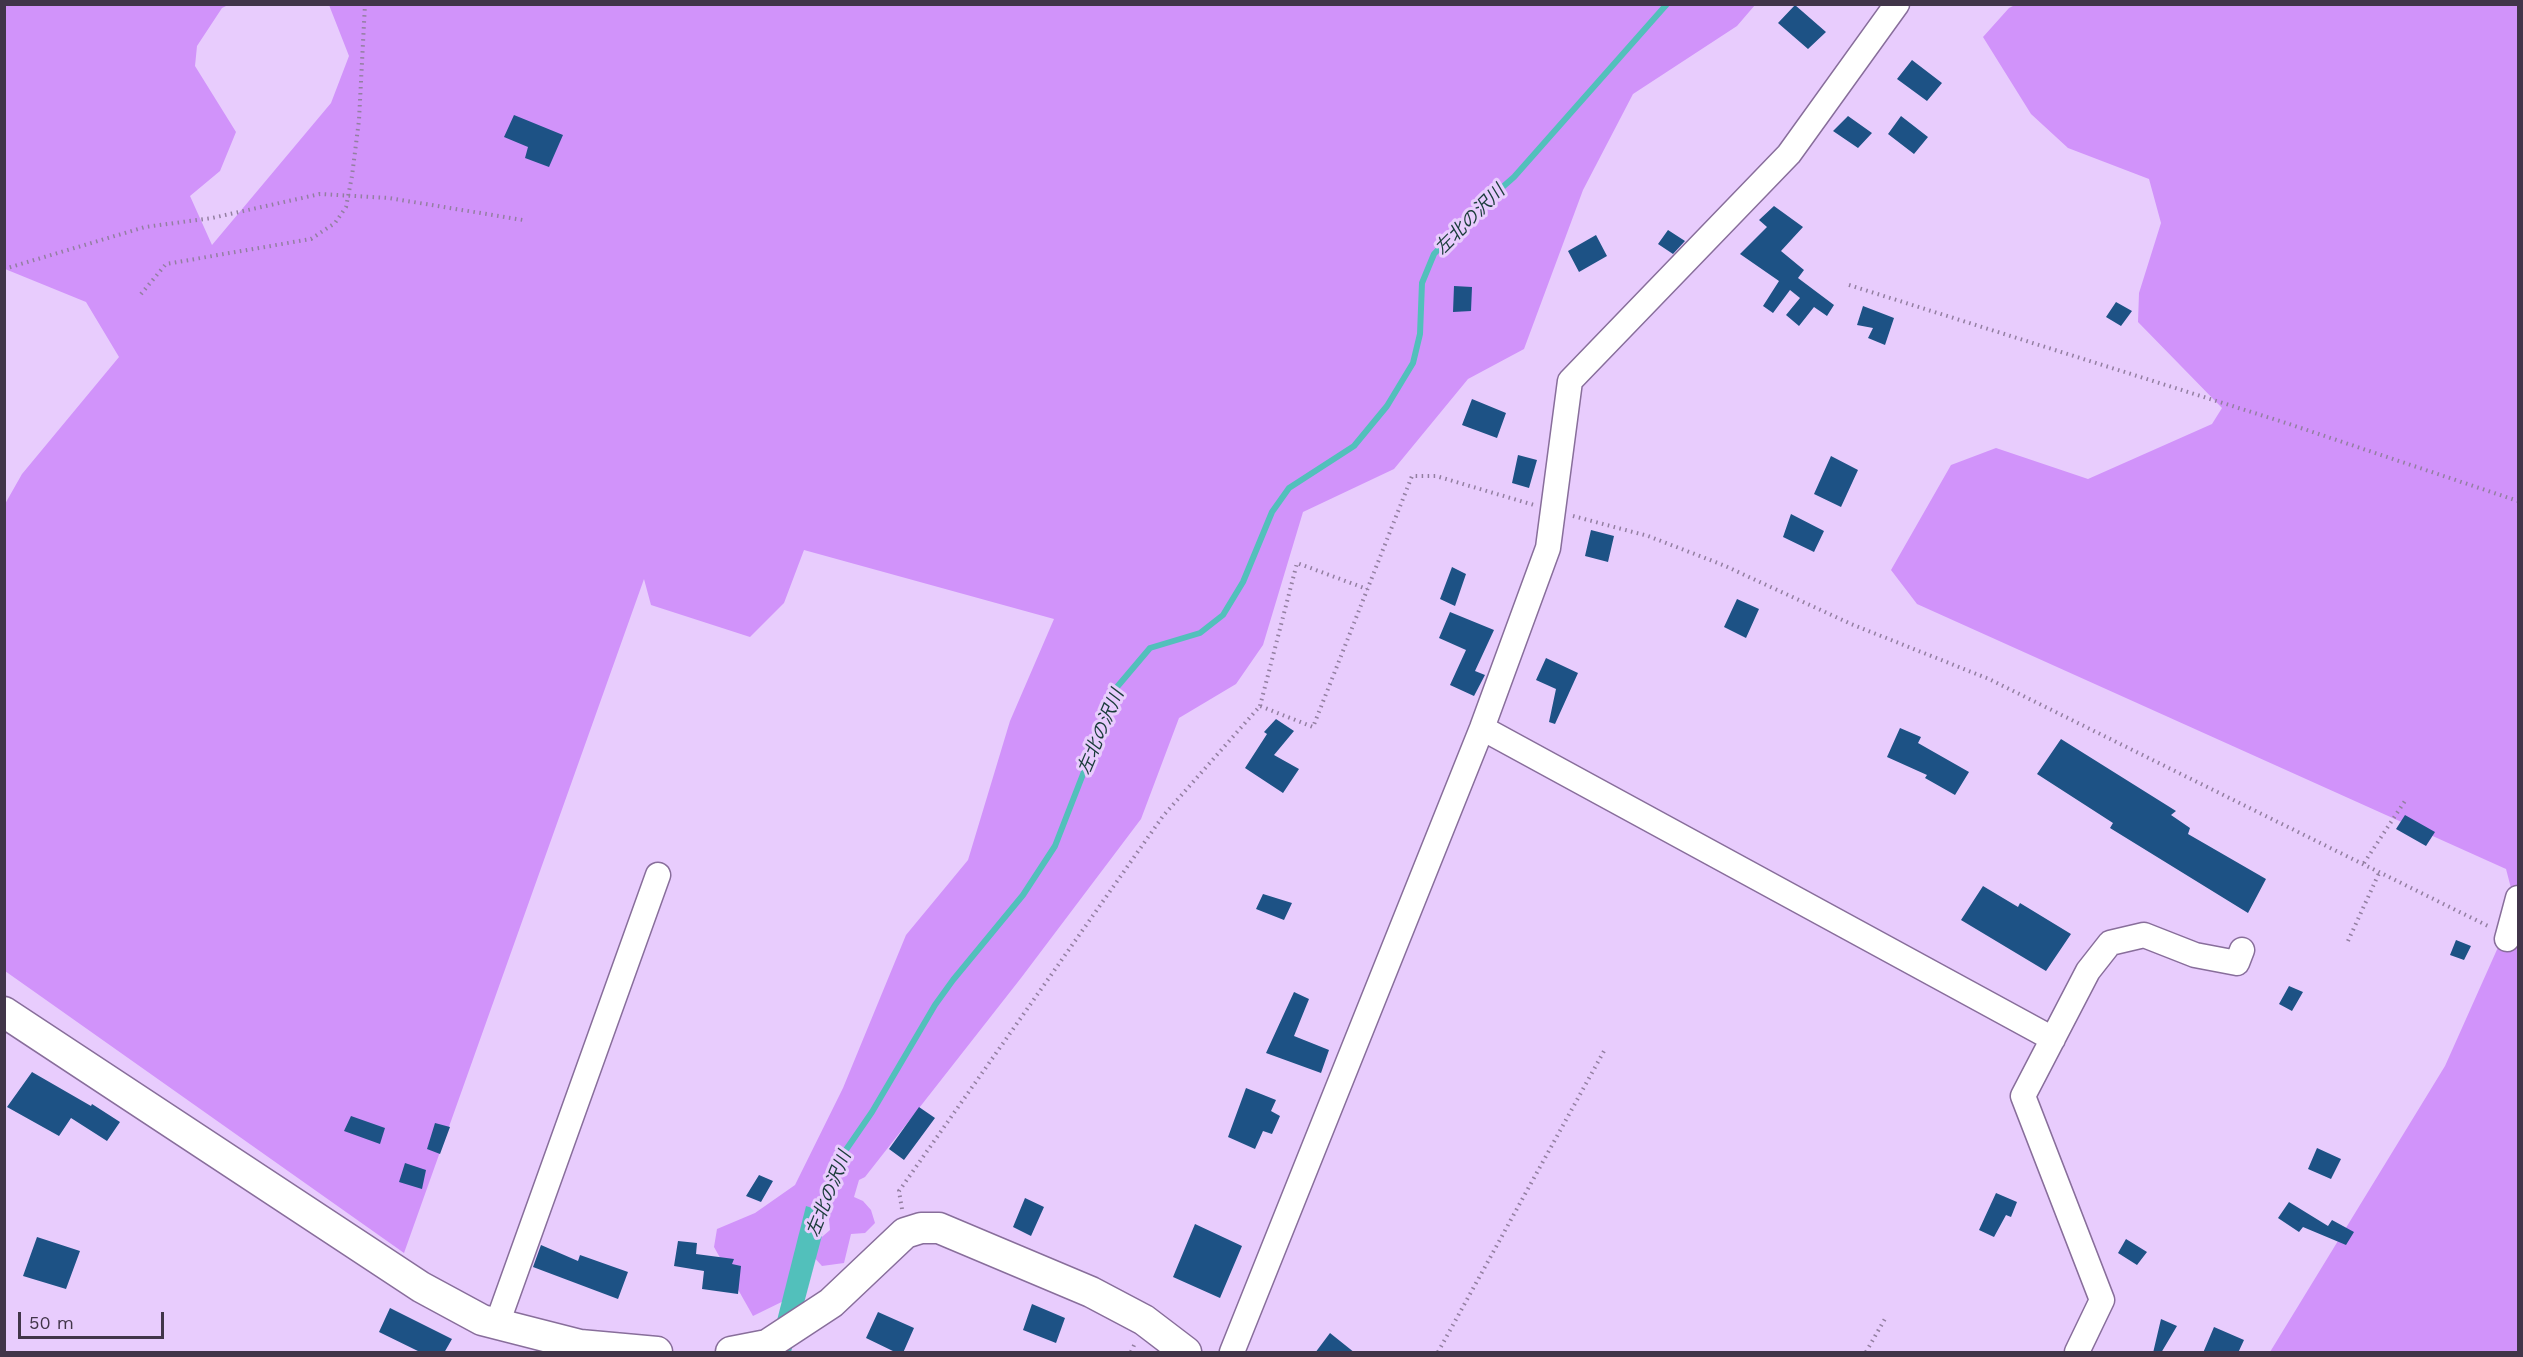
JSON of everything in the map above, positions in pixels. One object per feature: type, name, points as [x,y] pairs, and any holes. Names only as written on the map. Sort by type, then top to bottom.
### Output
[{"type":"street","points":[[1232,1353],[1482,728],[1548,548],[1570,381],[1789,154],[1897,4]]},
{"type":"street","points":[[1482,728],[2053,1039]]},
{"type":"street","points":[[497,1324],[658,875]]},
{"type":"street","points":[[2500,934],[2518,898]]},
{"type":"street","points":[[2077,1353],[2102,1300],[2023,1096],[2088,971],[2110,943],[2144,935],[2195,955],[2237,963],[2242,950]]},
{"type":"street","points":[[4,1012],[421,1287],[482,1320],[580,1345],[655,1352]]},
{"type":"street","points":[[731,1353],[772,1342],[800,1324],[831,1303],[905,1233],[921,1228],[939,1228],[1080,1287],[1144,1320],[1186,1353]]},
{"type":"path","points":[[141,294],[166,264],[311,239],[335,223],[346,207],[359,120],[365,4]]},
{"type":"path","points":[[4,269],[145,227],[212,218],[320,194],[388,198],[523,220]]},
{"type":"path","points":[[1850,285],[2283,422],[2518,501]]},
{"type":"path","points":[[1260,706],[1313,727],[1412,476],[1437,476],[1648,536],[1723,565],[1851,624],[1989,679],[2364,863],[2500,934]]},
{"type":"path","points":[[905,1233],[899,1191],[1163,816],[1260,706],[1297,563],[1367,589]]},
{"type":"path","points":[[2364,863],[2405,801]]},
{"type":"path","points":[[2348,941],[2380,871]]},
{"type":"path","points":[[1438,1353],[1604,1051]]},
{"type":"path","points":[[1866,1353],[1886,1317]]},
{"type":"shaded area","points":[[2017,4],[2518,5],[2518,1352],[2270,1352],[2445,1066],[2516,907],[2506,869],[1917,604],[1891,570],[1951,465],[1996,448],[2088,479],[2212,424],[2222,408],[2138,322],[2139,293],[2161,223],[2149,179],[2068,148],[2031,114],[1983,37],[2009,8]]},
{"type":"shaded area","points":[[5,5],[228,5],[222,8],[197,46],[195,66],[236,132],[220,171],[190,196],[212,245],[331,103],[349,56],[329,5],[1755,5],[1737,26],[1633,94],[1583,190],[1524,349],[1468,379],[1394,469],[1303,512],[1263,645],[1236,684],[1179,718],[1141,819],[1021,978],[865,1177],[859,1180],[854,1197],[863,1201],[871,1210],[875,1223],[865,1233],[851,1234],[844,1263],[822,1266],[811,1254],[816,1242],[830,1230],[828,1208],[832,1194],[813,1204],[803,1263],[802,1292],[753,1316],[714,1247],[717,1229],[755,1213],[795,1185],[843,1088],[906,935],[968,860],[1010,721],[1054,619],[804,550],[784,603],[750,637],[651,605],[644,579],[404,1253],[5,971],[5,504],[22,474],[119,357],[86,302],[5,269]]},
{"type":"shaded area","points":[[806,1206],[828,1213],[791,1352],[769,1352]]},
{"type":"building","points":[[1795,5],[1826,32],[1808,49],[1778,23]]},
{"type":"building","points":[[1912,60],[1942,83],[1927,101],[1897,79]]},
{"type":"building","points":[[514,115],[563,135],[549,167],[525,158],[528,147],[504,137]]},
{"type":"building","points":[[1848,116],[1872,133],[1858,148],[1833,131]]},
{"type":"building","points":[[1901,116],[1928,137],[1914,154],[1888,134]]},
{"type":"building","points":[[1774,206],[1803,227],[1781,251],[1804,270],[1798,278],[1834,305],[1827,316],[1814,307],[1799,326],[1786,315],[1800,298],[1790,290],[1773,313],[1763,306],[1779,281],[1740,254],[1767,227],[1759,220]]},
{"type":"building","points":[[1668,230],[1685,241],[1673,254],[1658,244]]},
{"type":"building","points":[[1596,235],[1607,256],[1579,272],[1568,251]]},
{"type":"building","points":[[1454,286],[1472,287],[1471,311],[1453,312]]},
{"type":"building","points":[[2116,302],[2132,311],[2121,326],[2106,317]]},
{"type":"building","points":[[1863,306],[1894,318],[1885,345],[1868,338],[1873,328],[1857,325]]},
{"type":"building","points":[[1472,399],[1506,413],[1497,438],[1462,425]]},
{"type":"building","points":[[1518,455],[1537,460],[1529,488],[1512,483]]},
{"type":"building","points":[[1831,456],[1858,470],[1841,507],[1814,494]]},
{"type":"building","points":[[1791,514],[1824,531],[1814,552],[1783,537]]},
{"type":"building","points":[[1591,530],[1614,536],[1608,562],[1585,556]]},
{"type":"building","points":[[1452,567],[1466,574],[1455,606],[1440,599]]},
{"type":"building","points":[[1737,599],[1759,609],[1746,638],[1724,627]]},
{"type":"building","points":[[1450,612],[1494,630],[1475,671],[1485,675],[1474,696],[1450,685],[1466,650],[1439,638]]},
{"type":"building","points":[[1546,658],[1578,673],[1555,724],[1549,722],[1556,689],[1536,680]]},
{"type":"building","points":[[1276,719],[1294,731],[1274,755],[1299,769],[1283,793],[1245,768],[1267,734],[1264,732]]},
{"type":"building","points":[[1900,728],[1921,737],[1918,743],[1969,772],[1955,795],[1925,778],[1927,775],[1887,757]]},
{"type":"building","points":[[2061,739],[2176,811],[2171,815],[2190,828],[2188,834],[2266,879],[2248,913],[2110,828],[2113,823],[2037,774]]},
{"type":"building","points":[[2405,815],[2435,832],[2426,846],[2396,829]]},
{"type":"building","points":[[1983,886],[2018,907],[2020,903],[2071,934],[2046,971],[1961,920]]},
{"type":"building","points":[[1263,894],[1292,903],[1284,920],[1256,909]]},
{"type":"building","points":[[2456,940],[2471,946],[2464,960],[2450,955]]},
{"type":"building","points":[[2289,986],[2303,992],[2292,1011],[2279,1004]]},
{"type":"building","points":[[1294,992],[1309,999],[1294,1036],[1329,1050],[1321,1073],[1266,1053]]},
{"type":"building","points":[[32,1072],[91,1106],[92,1104],[120,1122],[107,1141],[71,1118],[59,1136],[7,1107]]},
{"type":"building","points":[[1246,1088],[1276,1100],[1271,1111],[1280,1116],[1272,1134],[1263,1131],[1255,1149],[1228,1137]]},
{"type":"building","points":[[919,1107],[935,1118],[904,1160],[889,1149]]},
{"type":"building","points":[[351,1116],[385,1128],[380,1144],[344,1131]]},
{"type":"building","points":[[435,1123],[450,1127],[440,1154],[427,1149]]},
{"type":"building","points":[[2317,1148],[2341,1159],[2331,1179],[2308,1169]]},
{"type":"building","points":[[405,1163],[426,1170],[422,1189],[399,1182]]},
{"type":"building","points":[[759,1175],[773,1181],[761,1202],[746,1196]]},
{"type":"building","points":[[1996,1193],[2017,1202],[2011,1217],[2006,1215],[1994,1237],[1979,1230]]},
{"type":"building","points":[[1025,1198],[1044,1207],[1031,1236],[1013,1227]]},
{"type":"building","points":[[2289,1202],[2328,1226],[2332,1220],[2354,1232],[2346,1245],[2303,1227],[2299,1232],[2278,1218]]},
{"type":"building","points":[[1195,1224],[1242,1246],[1220,1298],[1173,1277]]},
{"type":"building","points":[[37,1237],[80,1251],[66,1289],[23,1276]]},
{"type":"building","points":[[2126,1239],[2147,1252],[2137,1265],[2118,1253]]},
{"type":"building","points":[[678,1241],[697,1243],[696,1254],[734,1259],[732,1264],[741,1266],[738,1294],[702,1289],[704,1271],[674,1266]]},
{"type":"building","points":[[541,1245],[578,1261],[580,1255],[628,1272],[618,1299],[533,1267]]},
{"type":"building","points":[[1032,1304],[1065,1318],[1056,1343],[1023,1330]]},
{"type":"building","points":[[390,1308],[452,1339],[444,1353],[422,1353],[379,1332]]},
{"type":"building","points":[[878,1312],[914,1328],[903,1353],[897,1353],[866,1338]]},
{"type":"building","points":[[2161,1319],[2177,1326],[2161,1353],[2153,1353]]},
{"type":"building","points":[[2214,1327],[2244,1340],[2238,1353],[2203,1353]]},
{"type":"building","points":[[1330,1333],[1355,1353],[1315,1353]]},
{"type":"waterway","name":"左北の沢川","points":[[817,1216],[839,1160],[872,1112],[935,1005],[1023,895],[1055,846],[1117,687],[1150,648],[1200,633],[1223,615],[1243,582],[1272,512],[1289,488],[1354,446],[1387,406],[1413,363],[1420,334],[1422,283],[1434,254],[1472,214],[1514,177],[1667,4]]}]
